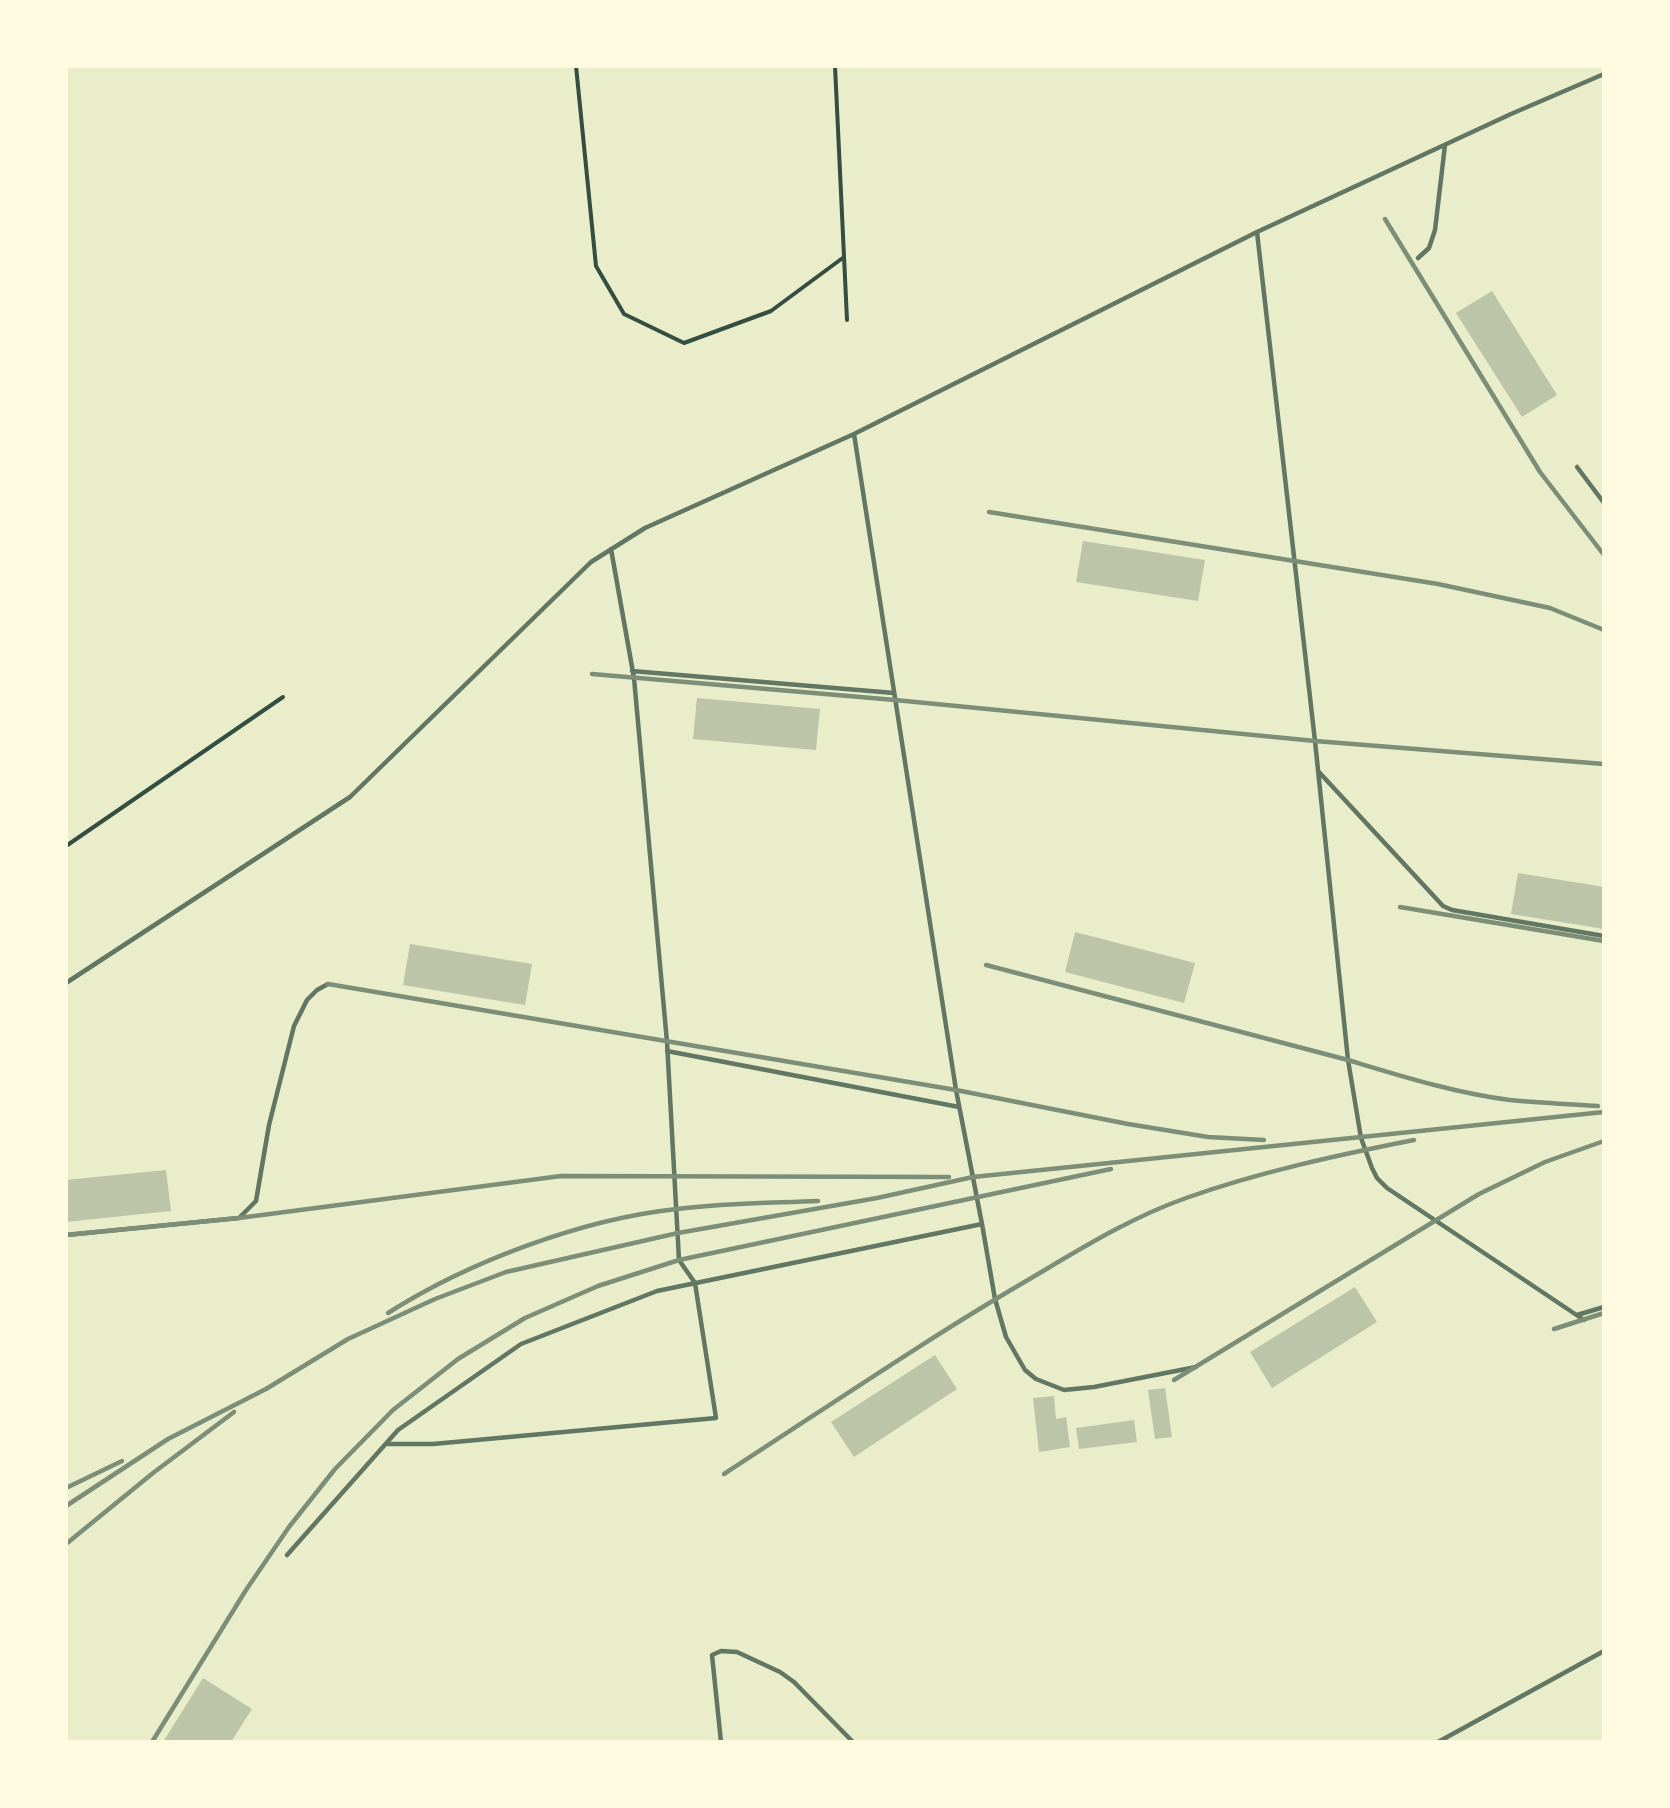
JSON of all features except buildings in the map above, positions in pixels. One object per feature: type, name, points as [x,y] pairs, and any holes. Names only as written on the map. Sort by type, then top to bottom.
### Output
[{"type":"lane","points":[[66,983],[350,797],[591,562],[645,528],[854,434],[1257,232],[1604,74]]},
{"type":"lane","points":[[1418,258],[1429,248],[1436,230],[1445,145]]},
{"type":"lane","points":[[1257,232],[1348,1060],[1361,1138],[1377,1178],[1387,1188],[1584,1320]]},
{"type":"lane","points":[[854,434],[959,1107],[995,1299],[1003,1327],[1025,1370],[1036,1379],[1064,1390],[1079,1390],[1196,1367]]},
{"type":"lane","points":[[1577,467],[1604,503]]},
{"type":"lane","points":[[387,1444],[434,1444],[716,1418],[695,1283],[679,1260],[667,1052],[632,671],[611,549]]},
{"type":"lane","points":[[632,671],[894,693]]},
{"type":"lane","points":[[1318,771],[1443,906],[1452,910],[1604,936]]},
{"type":"lane","points":[[66,1235],[239,1218],[256,1201],[269,1125],[294,1026],[308,1000],[328,984]]},
{"type":"lane","points":[[667,1052],[959,1107]]},
{"type":"lane","points":[[287,1555],[398,1430],[520,1344],[657,1291],[982,1224]]},
{"type":"lane","points":[[1577,1316],[1604,1306]]},
{"type":"lane","points":[[721,1742],[712,1655],[721,1651],[736,1652],[780,1672],[794,1682],[853,1742]]},
{"type":"lane","points":[[1438,1742],[1604,1651]]},
{"type":"path","points":[[576,66],[596,266],[624,314],[684,344],[771,311],[844,257]]},
{"type":"path","points":[[836,66],[847,320]]},
{"type":"path","points":[[66,846],[283,697]]},
{"type":"railway","points":[[1385,219],[1540,472],[1604,555]]},
{"type":"railway","points":[[989,512],[1438,584],[1550,608],[1604,630]]},
{"type":"railway","points":[[592,674],[895,700],[1315,741],[1604,764]]},
{"type":"railway","points":[[1400,907],[1604,941]]},
{"type":"railway","points":[[986,965],[1449,1088],[1510,1100],[1598,1106]]},
{"type":"railway","points":[[328,984],[956,1090],[1128,1124],[1208,1137],[1264,1140]]},
{"type":"railway","points":[[66,1506],[168,1439],[266,1389],[348,1339],[435,1299],[506,1272],[678,1233],[877,1198],[973,1177],[1604,1112]]},
{"type":"railway","points":[[724,1474],[955,1324],[1089,1244],[1146,1214],[1186,1198],[1270,1172],[1414,1140]]},
{"type":"railway","points":[[1174,1380],[1479,1194],[1545,1162],[1604,1141]]},
{"type":"railway","points":[[152,1742],[246,1590],[289,1527],[335,1469],[393,1410],[458,1359],[525,1318],[598,1286],[679,1260],[1111,1169]]},
{"type":"railway","points":[[66,1235],[239,1218],[561,1176],[949,1177]]},
{"type":"railway","points":[[388,1313],[419,1294],[490,1260],[603,1222],[694,1207],[818,1201]]},
{"type":"railway","points":[[1554,1329],[1604,1313]]},
{"type":"railway","points":[[66,1544],[153,1473],[234,1412]]},
{"type":"railway","points":[[66,1488],[122,1461]]}]
